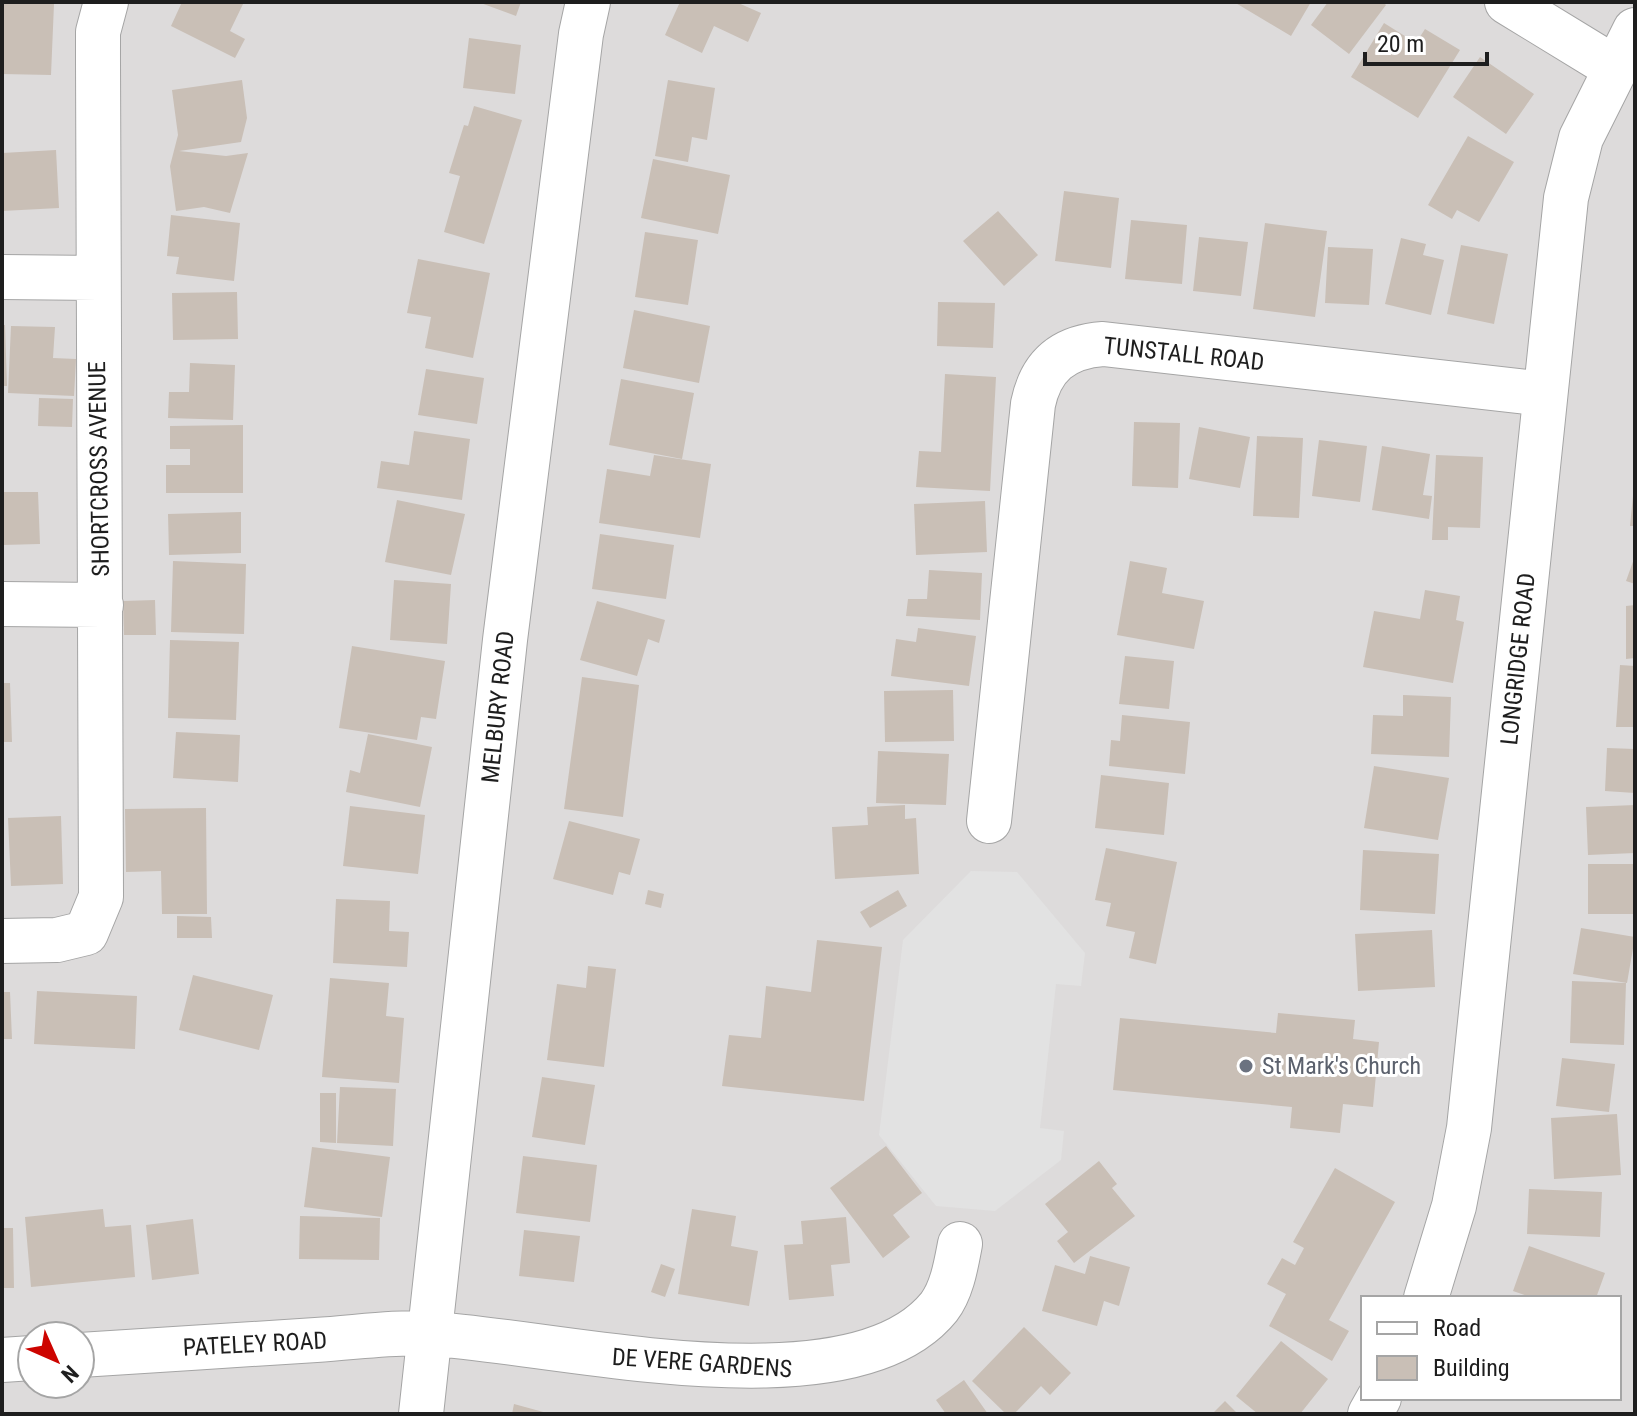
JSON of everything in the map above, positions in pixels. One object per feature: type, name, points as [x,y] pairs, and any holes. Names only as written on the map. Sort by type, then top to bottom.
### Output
[{"type":"street","name":"SHORTCROSS AVENUE","points":[[2,941],[57,940],[86,933],[101,897],[98,32],[106,2]]},
{"type":"street","name":"MELBURY ROAD","points":[[421,1414],[507,625],[581,34],[588,2]]},
{"type":"street","points":[[1507,2],[1615,68]]},
{"type":"street","name":"LONGRIDGE ROAD","points":[[1427,1296],[1454,1206],[1469,1128],[1544,394],[1570,174],[1581,138],[1635,30]]},
{"type":"street","points":[[2,277],[98,278]]},
{"type":"street","name":"TUNSTALL ROAD","points":[[990,821],[1033,404],[1038,384],[1056,359],[1070,349],[1103,344],[1544,394]]},
{"type":"street","points":[[2,604],[101,605]]},
{"type":"street","name":"DE VERE GARDENS","points":[[431,1333],[684,1366],[806,1370],[878,1351],[898,1342],[928,1319],[949,1289],[960,1244]]},
{"type":"street","name":"PATELEY ROAD","points":[[96,1354],[431,1333]]},
{"type":"shaded area","points":[[2,2],[1635,2],[1635,1414],[2,1414]]},
{"type":"shaded area","points":[[971,871],[1017,872],[1085,953],[1081,986],[1056,984],[1040,1128],[1064,1131],[1061,1160],[995,1211],[936,1206],[879,1135],[903,940]]},
{"type":"building","points":[[182,2],[244,2],[230,31],[245,39],[235,58],[171,26]]},
{"type":"building","points":[[478,2],[521,2],[516,16]]},
{"type":"building","points":[[680,2],[736,2],[761,13],[748,42],[714,26],[702,53],[665,35]]},
{"type":"building","points":[[1234,2],[1311,2],[1291,36]]},
{"type":"building","points":[[1328,2],[1383,2],[1386,5],[1349,54],[1311,25]]},
{"type":"building","points":[[2,3],[54,4],[51,75],[2,74]]},
{"type":"building","points":[[1384,23],[1416,43],[1425,29],[1460,50],[1418,118],[1351,77]]},
{"type":"building","points":[[469,38],[521,45],[515,94],[463,88]]},
{"type":"building","points":[[1480,57],[1534,94],[1506,134],[1453,97]]},
{"type":"building","points":[[242,80],[247,118],[241,142],[179,151],[226,156],[248,153],[230,213],[204,207],[176,211],[170,166],[178,135],[172,90]]},
{"type":"building","points":[[668,80],[715,88],[707,140],[692,137],[688,162],[655,156]]},
{"type":"building","points":[[474,106],[522,120],[484,244],[444,232],[460,176],[449,173],[464,125],[468,126]]},
{"type":"building","points":[[1468,136],[1514,162],[1479,222],[1457,210],[1452,219],[1428,205]]},
{"type":"building","points":[[56,150],[59,208],[2,211],[2,153]]},
{"type":"building","points":[[653,159],[730,175],[718,234],[641,218]]},
{"type":"building","points":[[1064,191],[1119,198],[1111,268],[1055,261]]},
{"type":"building","points":[[998,211],[1038,255],[1004,286],[963,241]]},
{"type":"building","points":[[171,215],[240,223],[234,281],[176,274],[179,257],[167,256]]},
{"type":"building","points":[[1131,220],[1187,225],[1182,284],[1125,279]]},
{"type":"building","points":[[1265,223],[1327,231],[1315,317],[1253,309]]},
{"type":"building","points":[[645,232],[698,240],[688,305],[635,297]]},
{"type":"building","points":[[1199,237],[1248,242],[1241,296],[1193,291]]},
{"type":"building","points":[[1401,238],[1426,244],[1423,255],[1444,260],[1431,315],[1385,304]]},
{"type":"building","points":[[1461,245],[1508,254],[1494,324],[1447,314]]},
{"type":"building","points":[[1328,247],[1373,249],[1369,305],[1325,303]]},
{"type":"building","points":[[418,259],[490,273],[473,358],[425,348],[431,317],[407,313]]},
{"type":"building","points":[[237,292],[238,339],[173,340],[172,293]]},
{"type":"building","points":[[938,302],[995,303],[993,348],[937,346]]},
{"type":"building","points":[[634,310],[710,326],[699,383],[623,368]]},
{"type":"building","points":[[2,325],[5,325],[7,386],[2,386]]},
{"type":"building","points":[[11,326],[55,327],[53,358],[76,359],[74,396],[8,393]]},
{"type":"building","points":[[190,363],[235,365],[233,420],[168,418],[169,392],[189,392]]},
{"type":"building","points":[[426,369],[484,378],[477,424],[418,415]]},
{"type":"building","points":[[945,374],[996,377],[990,491],[916,487],[919,451],[941,452]]},
{"type":"building","points":[[621,379],[694,393],[682,459],[609,445]]},
{"type":"building","points":[[39,398],[73,399],[72,427],[38,426]]},
{"type":"building","points":[[1134,422],[1180,423],[1178,488],[1132,486]]},
{"type":"building","points":[[243,425],[243,493],[166,493],[166,465],[190,465],[190,449],[170,449],[170,426]]},
{"type":"building","points":[[1199,427],[1250,437],[1240,488],[1189,479]]},
{"type":"building","points":[[414,431],[470,439],[462,500],[377,488],[381,461],[409,465]]},
{"type":"building","points":[[1257,436],[1303,438],[1299,518],[1253,516]]},
{"type":"building","points":[[1319,440],[1367,446],[1360,502],[1312,496]]},
{"type":"building","points":[[1382,446],[1430,454],[1423,495],[1432,496],[1429,519],[1372,510]]},
{"type":"building","points":[[654,455],[711,464],[700,538],[599,523],[607,469],[650,476]]},
{"type":"building","points":[[1436,455],[1483,457],[1480,528],[1448,527],[1448,540],[1432,540]]},
{"type":"building","points":[[2,492],[38,492],[40,544],[2,545]]},
{"type":"building","points":[[1633,496],[1635,526],[1630,526]]},
{"type":"building","points":[[397,500],[465,514],[451,575],[385,562]]},
{"type":"building","points":[[985,501],[987,552],[916,555],[914,504]]},
{"type":"building","points":[[241,512],[241,553],[169,555],[168,514]]},
{"type":"building","points":[[600,534],[674,545],[666,599],[592,589]]},
{"type":"building","points":[[1635,556],[1635,584],[1626,581]]},
{"type":"building","points":[[173,561],[246,564],[244,634],[171,632]]},
{"type":"building","points":[[1130,561],[1167,568],[1162,593],[1204,601],[1194,649],[1117,635]]},
{"type":"building","points":[[929,570],[982,573],[980,620],[906,616],[908,599],[927,599]]},
{"type":"building","points":[[394,580],[451,584],[447,644],[390,640]]},
{"type":"building","points":[[1425,590],[1460,596],[1456,620],[1464,622],[1453,683],[1363,667],[1374,611],[1420,619]]},
{"type":"building","points":[[155,600],[156,635],[124,635],[123,601]]},
{"type":"building","points":[[597,601],[665,620],[659,643],[648,639],[637,676],[580,660]]},
{"type":"building","points":[[1635,605],[1635,658],[1626,659],[1626,606]]},
{"type":"building","points":[[918,628],[976,636],[969,686],[891,676],[896,639],[916,642]]},
{"type":"building","points":[[170,640],[239,642],[236,720],[168,718]]},
{"type":"building","points":[[352,646],[445,661],[436,719],[421,717],[417,740],[339,728]]},
{"type":"building","points":[[1125,656],[1174,661],[1169,709],[1119,704]]},
{"type":"building","points":[[1620,665],[1635,666],[1635,727],[1616,727]]},
{"type":"building","points":[[582,677],[639,685],[623,817],[564,809]]},
{"type":"building","points":[[2,683],[10,683],[12,742],[2,742]]},
{"type":"building","points":[[953,690],[954,741],[885,742],[884,691]]},
{"type":"building","points":[[1403,695],[1451,697],[1449,757],[1371,754],[1373,715],[1403,716]]},
{"type":"building","points":[[1122,715],[1190,722],[1185,774],[1109,766],[1111,740],[1120,741]]},
{"type":"building","points":[[176,732],[240,735],[238,782],[173,778]]},
{"type":"building","points":[[368,734],[432,747],[420,807],[346,792],[350,770],[360,773]]},
{"type":"building","points":[[1607,748],[1635,749],[1635,793],[1605,791]]},
{"type":"building","points":[[878,751],[949,754],[946,805],[876,803]]},
{"type":"building","points":[[1374,766],[1449,778],[1438,840],[1364,828]]},
{"type":"building","points":[[1101,775],[1169,783],[1164,835],[1095,828]]},
{"type":"building","points":[[905,805],[905,819],[916,818],[919,874],[835,879],[832,827],[868,825],[867,807]]},
{"type":"building","points":[[1635,805],[1635,853],[1588,855],[1586,807]]},
{"type":"building","points":[[350,806],[425,815],[418,874],[343,866]]},
{"type":"building","points":[[206,808],[207,914],[162,914],[161,871],[126,872],[125,809]]},
{"type":"building","points":[[61,816],[63,884],[11,886],[8,818]]},
{"type":"building","points":[[569,821],[640,839],[630,875],[619,872],[613,895],[553,879]]},
{"type":"building","points":[[1106,848],[1177,862],[1156,964],[1129,958],[1135,932],[1106,926],[1111,903],[1095,900]]},
{"type":"building","points":[[1363,850],[1439,854],[1435,914],[1360,910]]},
{"type":"building","points":[[1588,864],[1635,864],[1635,914],[1588,914]]},
{"type":"building","points":[[648,890],[664,894],[661,908],[645,904]]},
{"type":"building","points":[[898,890],[907,906],[870,928],[860,912]]},
{"type":"building","points":[[336,899],[390,901],[389,931],[409,932],[407,967],[333,963]]},
{"type":"building","points":[[177,916],[211,917],[212,938],[177,938]]},
{"type":"building","points":[[1581,928],[1635,937],[1627,983],[1573,974]]},
{"type":"building","points":[[1432,930],[1435,987],[1358,991],[1355,934]]},
{"type":"building","points":[[817,940],[882,947],[864,1101],[722,1086],[729,1035],[761,1038],[766,986],[811,992]]},
{"type":"building","points":[[588,966],[616,969],[604,1067],[547,1060],[557,984],[586,988]]},
{"type":"building","points":[[193,975],[273,995],[259,1050],[179,1030]]},
{"type":"building","points":[[330,978],[389,983],[386,1016],[404,1018],[399,1083],[322,1077]]},
{"type":"building","points":[[1572,981],[1626,983],[1624,1045],[1570,1043]]},
{"type":"building","points":[[37,991],[137,996],[135,1049],[34,1044]]},
{"type":"building","points":[[2,992],[10,992],[12,1039],[2,1039]]},
{"type":"building","name":"St Mark's Church","points":[[1278,1013],[1355,1020],[1353,1039],[1379,1042],[1373,1107],[1343,1104],[1340,1133],[1290,1128],[1292,1107],[1113,1090],[1120,1018],[1276,1033]]},
{"type":"building","points":[[1562,1058],[1615,1064],[1609,1112],[1556,1106]]},
{"type":"building","points":[[542,1077],[595,1085],[585,1145],[532,1137]]},
{"type":"building","points":[[340,1087],[396,1089],[393,1146],[337,1143]]},
{"type":"building","points":[[320,1093],[336,1093],[336,1143],[320,1142]]},
{"type":"building","points":[[1617,1114],[1621,1175],[1554,1179],[1551,1118]]},
{"type":"building","points":[[886,1146],[922,1193],[893,1215],[910,1237],[883,1258],[830,1188]]},
{"type":"building","points":[[312,1147],[390,1157],[382,1217],[304,1207]]},
{"type":"building","points":[[523,1156],[597,1165],[590,1222],[516,1213]]},
{"type":"building","points":[[1099,1161],[1117,1184],[1112,1188],[1135,1216],[1074,1263],[1057,1241],[1068,1232],[1045,1204]]},
{"type":"building","points":[[1335,1168],[1395,1202],[1329,1320],[1349,1331],[1332,1361],[1269,1326],[1286,1294],[1267,1284],[1282,1258],[1295,1265],[1304,1248],[1293,1242]]},
{"type":"building","points":[[1529,1189],[1602,1192],[1600,1237],[1527,1234]]},
{"type":"building","points":[[103,1209],[105,1227],[131,1225],[135,1277],[31,1287],[25,1217]]},
{"type":"building","points":[[692,1209],[736,1216],[731,1246],[758,1251],[749,1306],[678,1294]]},
{"type":"building","points":[[300,1216],[380,1218],[379,1260],[299,1259]]},
{"type":"building","points":[[846,1217],[850,1263],[831,1265],[834,1296],[789,1300],[784,1245],[803,1244],[801,1221]]},
{"type":"building","points":[[193,1219],[199,1274],[152,1280],[146,1225]]},
{"type":"building","points":[[2,1228],[13,1228],[14,1288],[2,1288]]},
{"type":"building","points":[[524,1230],[580,1236],[574,1282],[519,1276]]},
{"type":"building","points":[[1529,1246],[1605,1273],[1597,1296],[1527,1296],[1513,1291]]},
{"type":"building","points":[[1090,1256],[1130,1267],[1119,1306],[1104,1301],[1097,1326],[1042,1311],[1055,1265],[1085,1274]]},
{"type":"building","points":[[661,1264],[675,1269],[665,1297],[651,1292]]},
{"type":"building","points":[[1024,1327],[1071,1373],[1050,1395],[1041,1386],[1014,1414],[1006,1414],[972,1381]]},
{"type":"building","points":[[1281,1341],[1328,1379],[1300,1414],[1258,1414],[1236,1396]]},
{"type":"building","points":[[964,1380],[988,1414],[946,1414],[936,1400]]},
{"type":"building","points":[[1225,1401],[1238,1414],[1212,1414]]},
{"type":"building","points":[[514,1404],[547,1413],[547,1414],[512,1414]]},
{"type":"place","name":"St Mark's Church","points":[[1246,1066]]}]
